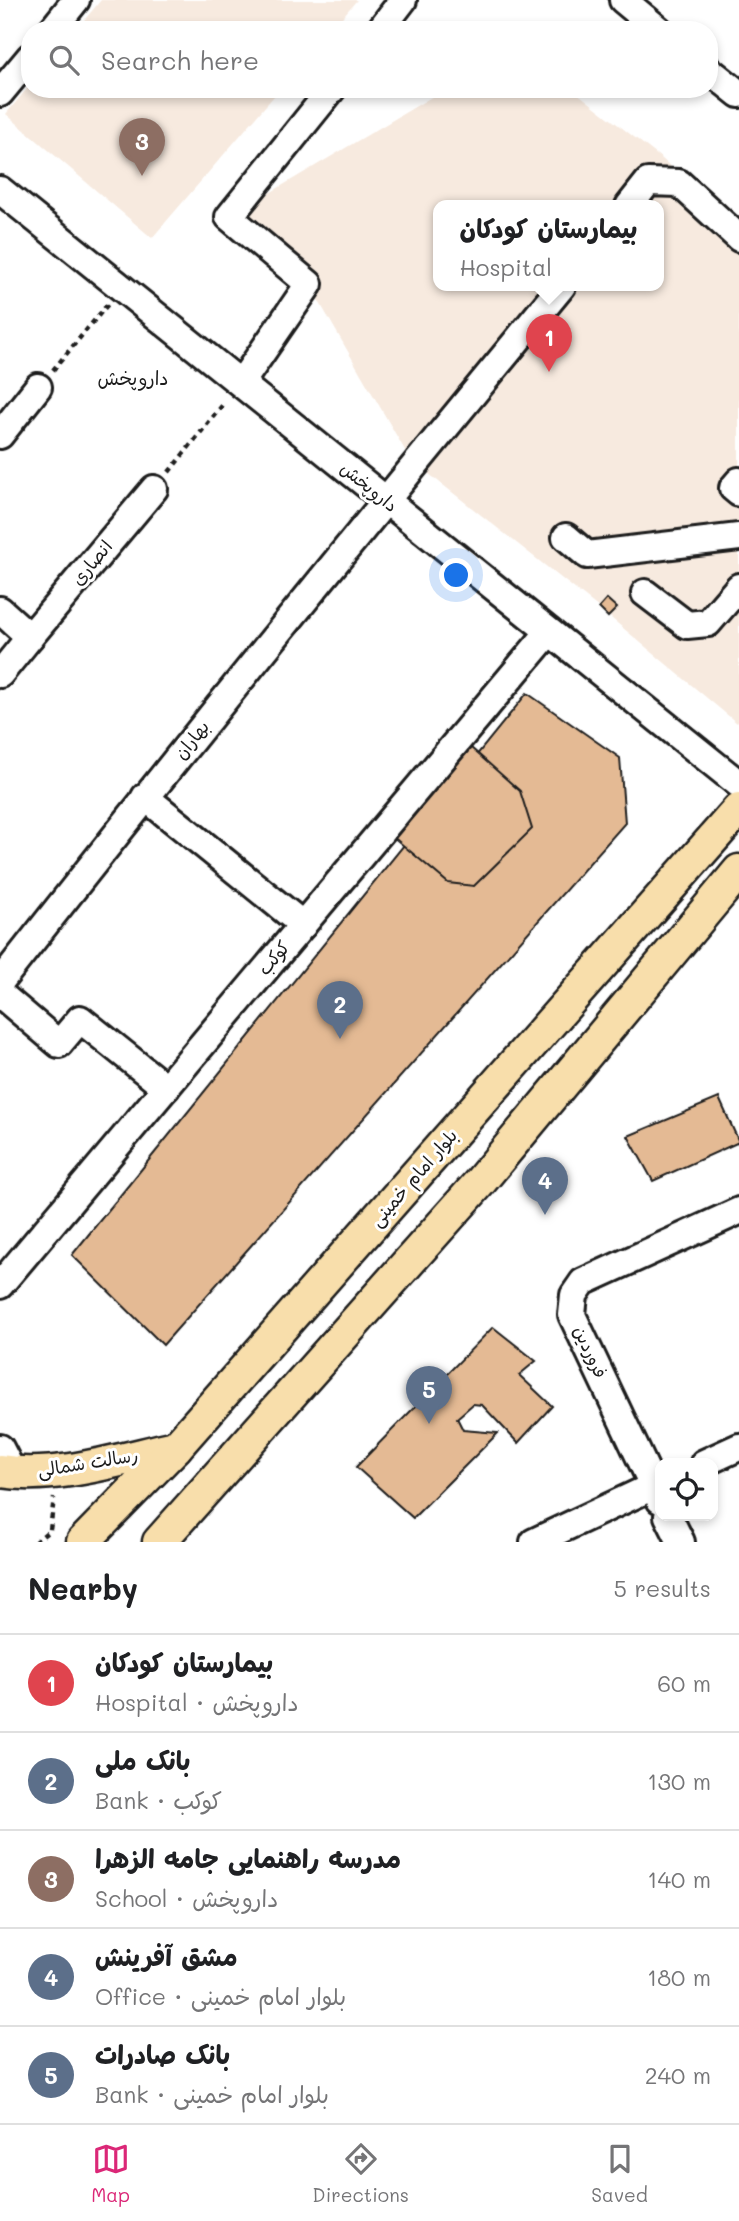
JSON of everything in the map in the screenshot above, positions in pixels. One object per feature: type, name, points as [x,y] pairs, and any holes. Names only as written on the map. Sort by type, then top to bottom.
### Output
[{"type":"main road","name":"بلوار امام خمینی","points":[[83,1542],[177,1447],[739,809]]},
{"type":"main road","points":[[170,1535],[480,1182],[739,871]]},
{"type":"main road","name":"رسالت شمالی","points":[[4,1464],[58,1471],[177,1447]]},
{"type":"street","points":[[59,21],[76,0]]},
{"type":"street","points":[[387,21],[404,0]]},
{"type":"street","points":[[623,0],[648,21]]},
{"type":"street","points":[[0,93],[21,68]]},
{"type":"street","points":[[718,77],[739,94]]},
{"type":"street","points":[[241,383],[309,284],[229,217],[325,98]]},
{"type":"street","points":[[634,200],[648,182],[678,183],[739,238]]},
{"type":"street","name":"داروپخش","points":[[0,190],[739,784]]},
{"type":"street","name":"بهاران","points":[[0,982],[145,797],[558,291]]},
{"type":"street","points":[[0,435],[38,387]]},
{"type":"street","points":[[739,481],[733,488],[739,493]]},
{"type":"street","name":"انصاری","points":[[0,674],[154,489]]},
{"type":"street","points":[[566,537],[587,555],[739,537]]},
{"type":"street","points":[[645,593],[687,625],[708,623],[739,587]]},
{"type":"street","points":[[0,610],[30,637]]},
{"type":"street","name":"کوکب","points":[[0,1285],[549,632]]},
{"type":"street","points":[[145,797],[303,925]]},
{"type":"street","points":[[0,993],[59,1044],[80,1019],[166,1088]]},
{"type":"street","name":"فروردین","points":[[655,1484],[572,1315],[574,1296],[583,1282],[739,1211]]},
{"type":"street","points":[[715,1458],[739,1447]]},
{"type":"street","points":[[534,1542],[655,1491]]},
{"type":"street","points":[[670,1521],[681,1542]]},
{"type":"path","points":[[38,387],[122,287]]},
{"type":"path","points":[[154,489],[241,383]]},
{"type":"path","points":[[34,1542],[50,1530],[58,1471]]},
{"type":"shaded area","points":[[101,0],[357,0],[339,21],[84,21]]},
{"type":"shaded area","points":[[21,96],[21,98],[272,98],[152,238],[6,114]]},
{"type":"shaded area","points":[[430,98],[584,98],[661,158],[739,227],[737,723],[599,608],[410,459],[309,284],[229,217]]},
{"type":"building","points":[[607,599],[617,608],[608,617],[599,608]]},
{"type":"building","points":[[527,693],[620,758],[625,823],[163,1345],[72,1255]]},
{"type":"building","points":[[462,740],[520,791],[532,829],[474,886],[448,883],[386,831]]},
{"type":"building","points":[[719,1098],[739,1142],[653,1181],[628,1136]]},
{"type":"building","points":[[493,1327],[536,1361],[519,1375],[552,1406],[518,1443],[482,1405],[473,1404],[457,1418],[463,1430],[498,1433],[413,1518],[356,1467]]},
{"type":"place","name":"مدرسه راهنمایی جامه الزهرا","points":[[142,176]]},
{"type":"place","name":"بیمارستان کودکان","points":[[549,372]]},
{"type":"place","name":"بانک ملی","points":[[340,1039]]},
{"type":"place","name":"مشق آفرینش","points":[[545,1215]]},
{"type":"place","name":"بانک صادرات","points":[[429,1424]]},
{"type":"district","name":"داروپخش","points":[[133,378]]}]
